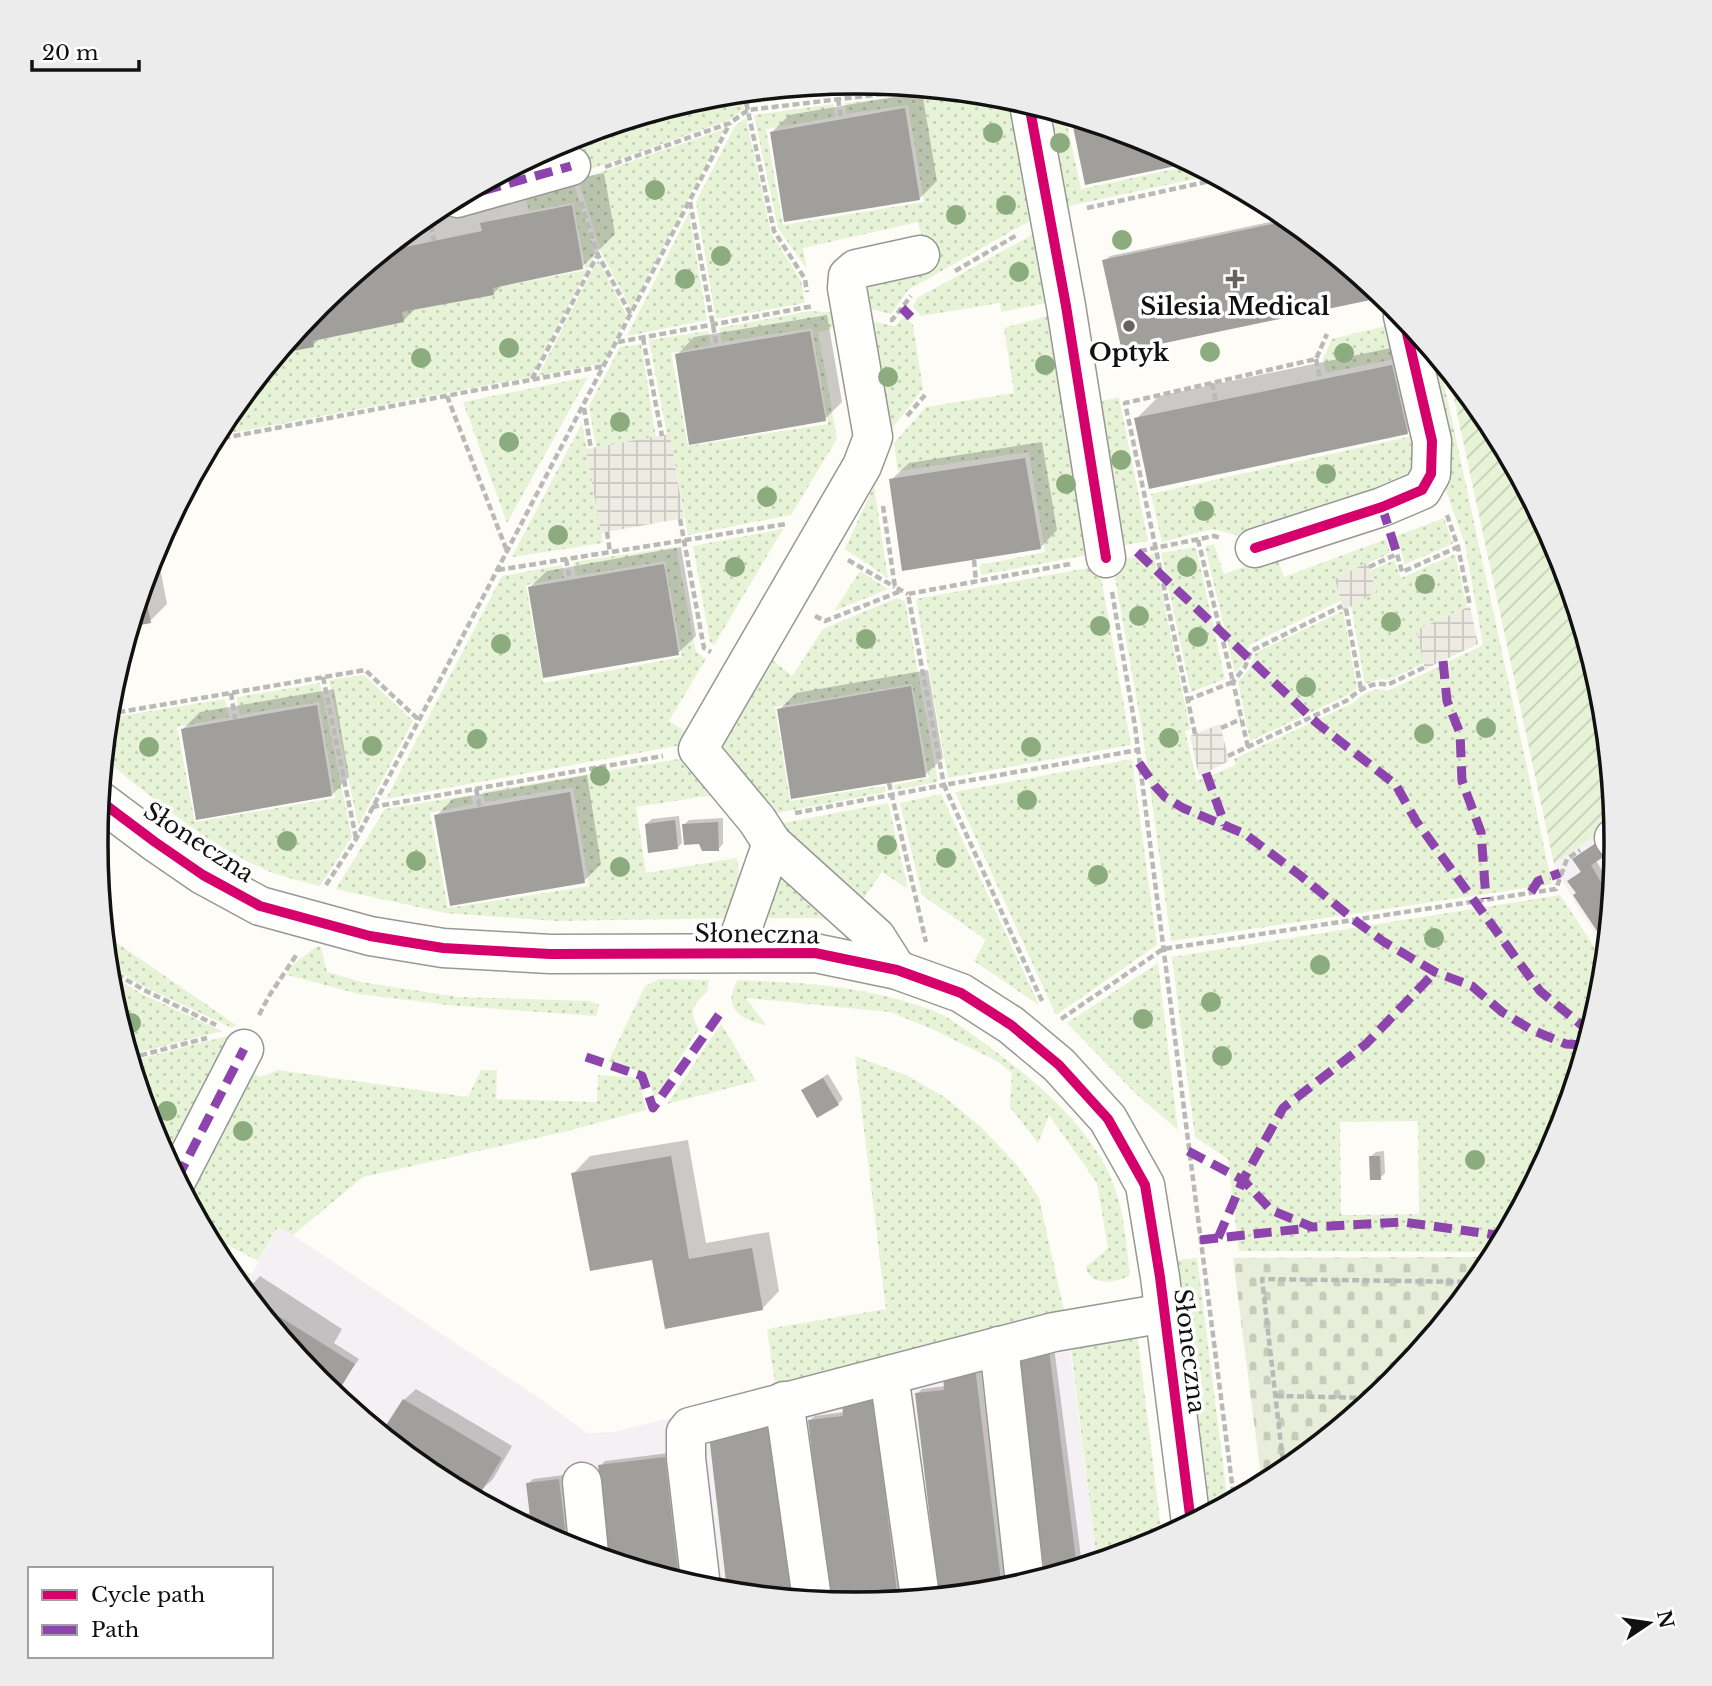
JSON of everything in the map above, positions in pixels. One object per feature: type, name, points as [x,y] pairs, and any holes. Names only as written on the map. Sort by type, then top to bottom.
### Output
[{"type":"street","points":[[1031,116],[1066,306],[1106,558]]},
{"type":"street","points":[[470,202],[572,172]]},
{"type":"street","points":[[913,961],[876,937],[764,832],[698,749],[862,466],[873,437],[846,288],[848,276],[856,269],[920,255]]},
{"type":"street","points":[[1255,548],[1382,507],[1422,490],[1431,474],[1432,441],[1408,338]]},
{"type":"street","name":"Słoneczna","points":[[109,807],[194,868],[260,905],[370,936],[443,948],[550,954],[816,953],[913,961],[1011,1025],[1059,1065],[1108,1119],[1145,1185],[1165,1313],[1190,1513]]},
{"type":"street","points":[[734,952],[764,832]]},
{"type":"street","points":[[182,1167],[237,1040]]},
{"type":"street","points":[[700,1575],[686,1458],[686,1432],[697,1423],[1054,1332],[1165,1313]]},
{"type":"street","points":[[999,1346],[1024,1572]]},
{"type":"street","points":[[889,1375],[919,1589]]},
{"type":"street","points":[[784,1401],[811,1590]]},
{"type":"street","points":[[582,1482],[588,1542]]},
{"type":"path","points":[[631,316],[598,255],[572,172],[730,123],[748,110],[875,95]]},
{"type":"path","points":[[838,99],[841,119]]},
{"type":"path","points":[[746,103],[774,231],[805,279],[808,293]]},
{"type":"path","points":[[326,885],[356,839],[730,123]]},
{"type":"path","points":[[690,201],[717,347]]},
{"type":"path","points":[[434,241],[441,221]]},
{"type":"path","points":[[532,379],[598,255]]},
{"type":"path","points":[[1320,380],[1316,359],[1327,334]]},
{"type":"path","points":[[643,338],[662,436]]},
{"type":"path","points":[[1195,734],[1125,403],[1316,359]]},
{"type":"path","points":[[228,437],[605,366]]},
{"type":"path","points":[[1212,383],[1216,402]]},
{"type":"path","points":[[447,396],[507,551]]},
{"type":"path","points":[[583,407],[590,449]]},
{"type":"path","points":[[1431,474],[1458,547],[1470,606]]},
{"type":"path","points":[[882,495],[895,587],[908,594],[1214,536],[1255,548]]},
{"type":"path","points":[[680,519],[704,648],[744,672]]},
{"type":"path","points":[[497,570],[784,523]]},
{"type":"path","points":[[607,532],[610,552]]},
{"type":"path","points":[[1198,540],[1248,747]]},
{"type":"path","points":[[1369,567],[1397,554],[1402,572],[1458,547]]},
{"type":"path","points":[[1106,558],[1138,750],[1233,1489]]},
{"type":"path","points":[[566,559],[570,580]]},
{"type":"path","points":[[974,560],[976,581]]},
{"type":"path","points":[[786,599],[825,621],[902,590]]},
{"type":"path","points":[[908,594],[944,785],[1047,1012]]},
{"type":"path","points":[[1187,700],[1233,682],[1245,667],[1251,651],[1344,608],[1361,689]]},
{"type":"path","points":[[1228,756],[1346,701],[1361,689],[1381,683],[1387,685],[1425,667]]},
{"type":"path","points":[[119,712],[365,670],[419,720]]},
{"type":"path","points":[[323,677],[356,839]]},
{"type":"path","points":[[231,693],[235,719]]},
{"type":"path","points":[[1221,728],[1241,719]]},
{"type":"path","points":[[372,807],[698,749]]},
{"type":"path","points":[[764,832],[892,794],[1138,750]]},
{"type":"path","points":[[889,783],[913,961]]},
{"type":"path","points":[[476,789],[480,807]]},
{"type":"path","points":[[1053,1025],[1163,949],[1556,889]]},
{"type":"path","points":[[139,1057],[237,1040],[298,953]]},
{"type":"path","points":[[120,976],[237,1040]]},
{"type":"path","points":[[1283,1458],[1262,1279],[1462,1282]]},
{"type":"path","points":[[1276,1396],[1359,1398]]},
{"type":"shaded area","points":[[670,434],[684,518],[601,533],[586,449]]},
{"type":"shaded area","points":[[1368,562],[1376,592],[1343,611],[1335,579]]},
{"type":"shaded area","points":[[1470,606],[1478,644],[1425,669],[1416,630]]},
{"type":"shaded area","points":[[1220,724],[1229,761],[1199,776],[1190,736]]},
{"type":"shaded area","points":[[1604,830],[1603,892],[1598,939],[1575,903],[1554,864]]},
{"type":"shaded area","points":[[279,1226],[587,1433],[614,1432],[1066,1319],[1096,1552],[1050,1566],[954,1585],[856,1592],[758,1585],[662,1566],[615,1552],[570,1535],[482,1491],[400,1437],[362,1406],[293,1337],[248,1280]]},
{"type":"green space","points":[[815,96],[755,103],[758,101]]},
{"type":"green space","points":[[908,96],[954,101],[1022,114],[1042,214],[908,290],[891,314],[856,305],[852,290],[928,261],[918,222],[803,248],[807,269],[778,228],[754,115],[833,104],[836,117],[766,129],[783,225],[924,202],[908,105],[846,114],[845,103]]},
{"type":"green space","points":[[743,104],[744,109],[729,120],[577,174],[573,150],[662,120]]},
{"type":"green space","points":[[746,118],[771,233],[801,281],[805,303],[716,319],[696,202],[735,126]]},
{"type":"green space","points":[[1042,118],[1067,125],[1081,189],[1179,168],[1198,178],[1060,208]]},
{"type":"green space","points":[[724,129],[631,309],[601,252],[578,180]]},
{"type":"green space","points":[[573,181],[595,254],[531,377],[230,433],[291,351],[313,347],[313,341],[403,322],[402,312],[493,295],[493,288],[586,270],[573,203],[529,211],[525,195]]},
{"type":"green space","points":[[689,213],[707,320],[627,336]]},
{"type":"green space","points":[[1043,229],[1056,301],[1001,312],[1000,303],[921,316],[913,307],[917,298]]},
{"type":"green space","points":[[598,260],[627,316],[604,363],[538,376]]},
{"type":"green space","points":[[810,311],[838,313],[841,327],[818,332],[837,439],[791,515],[688,535],[649,340],[708,331],[711,345],[671,353],[688,446],[828,424],[812,328],[722,342],[719,328]]},
{"type":"green space","points":[[1058,313],[1098,553],[981,575],[980,565],[1045,552],[1029,452],[898,471],[894,443],[926,407],[1014,393],[1004,328]]},
{"type":"green space","points":[[904,316],[913,325],[923,389],[887,435],[860,319],[895,326]]},
{"type":"green space","points":[[1393,322],[1397,326],[1422,473],[1255,540],[1213,529],[1162,542],[1151,494],[1412,436],[1395,359],[1326,373],[1323,359],[1332,339]]},
{"type":"green space","points":[[641,344],[656,437],[596,448],[589,406],[620,347]]},
{"type":"green space","points":[[1416,346],[1443,378],[1552,884],[1171,941],[1142,729],[1112,561],[1154,554],[1190,729],[1185,731],[1197,781],[1236,765],[1234,759],[1353,703],[1369,692],[1388,691],[1483,645],[1465,544],[1438,468]]},
{"type":"green space","points":[[588,377],[507,523],[463,402]]},
{"type":"green space","points":[[1452,390],[1504,469],[1548,557],[1565,602],[1590,697],[1598,745],[1604,830],[1554,864]]},
{"type":"green space","points":[[1119,397],[1148,541],[1114,547],[1090,404]]},
{"type":"green space","points":[[582,423],[603,543],[512,557]]},
{"type":"green space","points":[[874,486],[888,578],[845,549]]},
{"type":"green space","points":[[1444,518],[1453,544],[1405,564],[1396,536]]},
{"type":"green space","points":[[783,529],[714,645],[710,642],[693,546]]},
{"type":"green space","points":[[1386,539],[1390,553],[1335,579],[1340,601],[1249,645],[1243,664],[1235,673],[1205,546],[1214,544],[1224,574],[1276,555],[1284,577]]},
{"type":"green space","points":[[676,547],[696,652],[706,659],[669,721],[691,735],[693,743],[386,799],[502,576],[562,565],[564,578],[526,585],[543,683],[682,657],[665,561],[576,576],[573,562]]},
{"type":"green space","points":[[1196,547],[1225,679],[1191,692],[1161,553]]},
{"type":"green space","points":[[1455,554],[1467,607],[1416,630],[1424,663],[1389,680],[1381,679],[1365,684],[1351,606],[1376,592],[1370,571],[1394,560],[1401,578]]},
{"type":"green space","points":[[1099,566],[1131,745],[948,778],[916,599]]},
{"type":"green space","points":[[860,571],[888,589],[834,611]]},
{"type":"green space","points":[[897,598],[905,601],[938,782],[895,790],[894,785],[929,778],[912,684],[775,707],[790,801],[884,786],[886,792],[767,815],[718,748],[769,657],[792,676],[823,629]]},
{"type":"green space","points":[[1343,611],[1357,688],[1346,696],[1250,741],[1238,682],[1250,668],[1255,653]]},
{"type":"green space","points":[[364,675],[413,721],[358,826],[329,680]]},
{"type":"green space","points":[[320,683],[352,837],[320,886],[273,873],[227,850],[184,822],[112,765],[119,716],[225,699],[229,717],[177,727],[195,822],[335,798],[319,702],[239,715],[237,697]]},
{"type":"green space","points":[[696,756],[726,793],[636,807],[646,873],[737,858],[743,906],[741,918],[556,921],[445,913],[336,889],[385,809],[471,795],[473,804],[430,813],[448,908],[589,886],[573,787],[485,802],[482,792]]},
{"type":"green space","points":[[1132,759],[1157,945],[1056,1015],[955,792]]},
{"type":"green space","points":[[941,794],[1039,1005],[974,961],[986,940],[922,895],[900,803]]},
{"type":"green space","points":[[888,803],[908,889],[882,872],[862,901],[773,825]]},
{"type":"green space","points":[[778,867],[852,927],[820,918],[758,918]]},
{"type":"green space","points":[[1560,895],[1596,950],[1579,1037],[1548,1129],[1527,1174],[1482,1252],[1239,1251],[1228,1159],[1195,1137],[1172,957]],"holes":[[[1418,1121],[1419,1214],[1341,1215],[1340,1122]]]},
{"type":"green space","points":[[114,941],[236,1025],[232,1028],[143,986],[119,971]]},
{"type":"green space","points":[[317,946],[321,947],[327,972],[361,982],[458,997],[590,1001],[599,1005],[596,1016],[457,1006],[359,994],[287,975],[293,965]]},
{"type":"green space","points":[[1158,963],[1178,1130],[1135,1093],[1067,1023]]},
{"type":"green space","points":[[659,979],[709,980],[707,992],[698,1001],[693,1013],[699,1029],[655,1098],[645,1073],[608,1062],[645,986]]},
{"type":"green space","points":[[738,980],[856,990],[934,1011],[964,1028],[1036,1084],[1068,1114],[1095,1149],[1112,1180],[1120,1206],[1130,1275],[1104,1282],[1092,1278],[1088,1273],[1086,1267],[1108,1248],[1097,1183],[1049,1115],[1038,1143],[1010,1107],[1012,1073],[997,1061],[930,1028],[890,1012],[746,998],[766,1025],[757,1023],[742,1016],[733,1005],[733,990]]},
{"type":"green space","points":[[121,981],[142,994],[222,1031],[138,1053]]},
{"type":"green space","points":[[721,1024],[756,1081],[667,1104]]},
{"type":"green space","points":[[227,1036],[240,1048],[180,1164],[164,1129],[139,1059]]},
{"type":"green space","points":[[262,1049],[255,1075],[261,1077],[278,1070],[468,1097],[481,1070],[497,1070],[496,1099],[597,1102],[598,1075],[639,1078],[646,1110],[563,1132],[363,1177],[293,1235],[278,1227],[258,1261],[224,1243],[186,1176]]},
{"type":"green space","points":[[855,1056],[908,1076],[946,1098],[982,1128],[1017,1165],[1039,1198],[1066,1319],[776,1391],[767,1329],[886,1309]]},
{"type":"green space","points":[[1479,1257],[1419,1337],[1385,1372],[1350,1406],[1312,1437],[1260,1472],[1233,1258]]},
{"type":"green space","points":[[1197,1258],[1227,1493],[1209,1502],[1178,1260]]},
{"type":"green space","points":[[240,1268],[251,1274],[248,1279]]},
{"type":"green space","points":[[1137,1331],[1161,1526],[1096,1552],[1070,1341]]},
{"type":"building","points":[[905,108],[920,200],[784,222],[770,132]]},
{"type":"building","points":[[1073,127],[1142,151],[1175,166],[1085,185]]},
{"type":"building","points":[[572,205],[583,269],[493,288],[494,295],[402,312],[404,322],[313,341],[314,347],[291,351],[362,280],[402,248],[482,231],[480,223]]},
{"type":"building","points":[[1275,223],[1312,249],[1371,300],[1122,352],[1102,260]]},
{"type":"building","points":[[810,331],[826,421],[689,445],[675,354]]},
{"type":"building","points":[[1392,365],[1408,434],[1149,489],[1134,418]]},
{"type":"building","points":[[1025,458],[1041,549],[902,571],[889,479]]},
{"type":"building","points":[[664,564],[679,655],[543,678],[528,587]]},
{"type":"building","points":[[147,603],[151,623],[140,625]]},
{"type":"building","points":[[911,686],[926,777],[791,799],[777,709]]},
{"type":"building","points":[[317,705],[332,796],[196,820],[181,729]]},
{"type":"building","points":[[570,792],[585,883],[450,906],[434,815]]},
{"type":"building","points":[[675,820],[678,849],[648,853],[645,824]]},
{"type":"building","points":[[718,822],[719,851],[702,851],[699,844],[684,845],[682,824]]},
{"type":"building","points":[[1596,843],[1604,854],[1591,865],[1603,886],[1599,934],[1567,881],[1581,872],[1572,859]]},
{"type":"building","points":[[823,1078],[839,1105],[817,1118],[801,1090]]},
{"type":"building","points":[[671,1156],[689,1259],[752,1248],[763,1310],[665,1329],[652,1260],[590,1271],[571,1173]]},
{"type":"building","points":[[1369,1156],[1380,1156],[1381,1180],[1370,1180]]},
{"type":"building","points":[[273,1312],[355,1364],[342,1386]]},
{"type":"building","points":[[1048,1343],[1076,1558],[1044,1567],[1016,1347]]},
{"type":"building","points":[[975,1367],[1001,1577],[938,1587],[915,1393],[944,1390],[943,1372]]},
{"type":"building","points":[[873,1396],[897,1590],[828,1591],[808,1420],[843,1416],[842,1400]]},
{"type":"building","points":[[403,1399],[502,1458],[482,1491],[440,1465],[386,1425]]},
{"type":"building","points":[[772,1428],[790,1588],[726,1580],[709,1435]]},
{"type":"building","points":[[665,1457],[678,1570],[608,1549],[598,1465]]},
{"type":"building","points":[[559,1479],[565,1533],[530,1516],[526,1483]]},
{"type":"marked path","points":[[498,187],[571,166]]},
{"type":"marked path","points":[[902,308],[911,317]]},
{"type":"marked path","points":[[1382,507],[1397,554]]},
{"type":"marked path","points":[[1137,552],[1318,724],[1396,785],[1416,821],[1540,991],[1582,1025]]},
{"type":"marked path","points":[[1443,661],[1447,701],[1460,733],[1462,781],[1481,832],[1486,899]]},
{"type":"marked path","points":[[1139,763],[1165,797],[1183,808],[1245,834],[1384,942],[1435,972],[1472,986],[1502,1012],[1532,1030],[1566,1044],[1577,1045]]},
{"type":"marked path","points":[[1206,773],[1225,825]]},
{"type":"marked path","points":[[1531,892],[1538,881],[1560,873]]},
{"type":"marked path","points":[[1218,1238],[1243,1180],[1283,1108],[1366,1044],[1435,972]]},
{"type":"marked path","points":[[586,1057],[642,1076],[653,1108],[721,1012]]},
{"type":"marked path","points":[[182,1168],[244,1049]]},
{"type":"marked path","points":[[1188,1151],[1243,1180],[1271,1210],[1312,1227],[1403,1222],[1493,1234]]},
{"type":"marked path","points":[[1200,1240],[1309,1228]]},
{"type":"cycle path","points":[[1031,116],[1066,306],[1106,558]]},
{"type":"cycle path","points":[[1255,548],[1382,507],[1422,490],[1431,474],[1432,441],[1408,338]]},
{"type":"cycle path","points":[[109,807],[203,875],[260,906],[370,936],[443,948],[550,954],[815,953],[897,970],[961,993],[1011,1025],[1059,1065],[1108,1119],[1145,1185],[1160,1277],[1190,1513]]},
{"type":"place","name":"Silesia Medical","points":[[1235,279]]},
{"type":"place","name":"Optyk","points":[[1129,326]]}]
